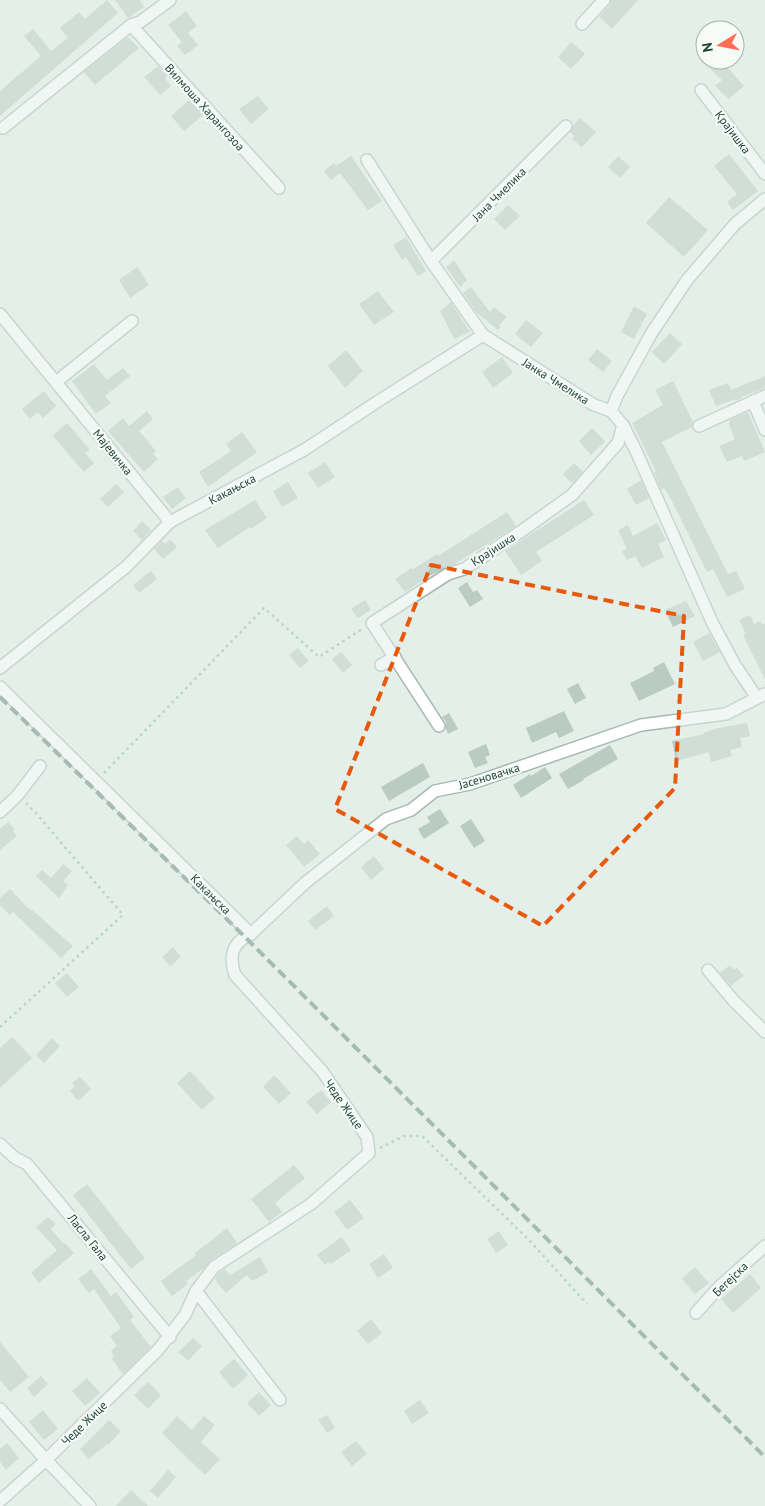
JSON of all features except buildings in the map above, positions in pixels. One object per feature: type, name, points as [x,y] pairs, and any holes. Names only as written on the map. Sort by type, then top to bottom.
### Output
[{"type":"street","points":[[3,128],[131,25],[140,22],[170,0]]},
{"type":"street","points":[[582,24],[604,0]]},
{"type":"street","name":"Вилмоша Харангозоа","points":[[131,25],[279,188]]},
{"type":"street","name":"Крајишка","points":[[701,90],[765,174]]},
{"type":"street","name":"Јана Чмелика","points":[[431,261],[566,126]]},
{"type":"street","name":"Јанка Чмелика","points":[[367,160],[431,261],[483,335],[594,405],[611,411],[623,425],[712,622],[735,665],[761,696]]},
{"type":"street","points":[[611,411],[617,396],[651,334],[687,280],[735,224],[765,199]]},
{"type":"street","name":"Мајевичка","points":[[0,314],[170,522]]},
{"type":"street","points":[[56,382],[132,321]]},
{"type":"street","name":"Какањска","points":[[0,668],[126,567],[170,522],[304,450],[483,335]]},
{"type":"street","points":[[699,426],[765,396]]},
{"type":"street","points":[[753,401],[765,430]]},
{"type":"street","name":"Крајишка","points":[[372,623],[448,574],[464,569],[572,495],[618,443],[623,425]]},
{"type":"street","points":[[372,623],[439,726]]},
{"type":"street","points":[[381,665],[395,657]]},
{"type":"street","name":"Какањска","points":[[0,686],[250,934]]},
{"type":"street","name":"Јасеновачка","points":[[250,934],[305,883],[386,819],[411,810],[435,791],[470,784],[641,725],[726,714],[761,696]]},
{"type":"street","points":[[0,812],[17,796],[40,766]]},
{"type":"street","name":"Чеде Жице","points":[[0,1501],[121,1388],[170,1337],[185,1315],[196,1291],[214,1267],[311,1204],[369,1153],[367,1137],[322,1071],[235,975],[231,962],[233,952],[237,944],[250,934]]},
{"type":"street","points":[[708,970],[733,1000],[765,1032]]},
{"type":"street","name":"Ласла Гала","points":[[0,1144],[15,1158],[27,1164],[170,1337]]},
{"type":"street","name":"Бегејска","points":[[696,1313],[719,1287],[765,1246]]},
{"type":"street","points":[[196,1291],[280,1400]]},
{"type":"street","points":[[0,1409],[90,1506]]},
{"type":"path","points":[[96,781],[264,608],[319,657],[372,623]]},
{"type":"path","points":[[0,1027],[123,915],[35,812],[17,796]]},
{"type":"path","points":[[369,1153],[404,1136],[422,1136],[529,1240],[587,1304]]},
{"type":"highlighted area","points":[[431,565],[684,616],[675,788],[543,926],[335,809]]},
{"type":"railway","points":[[0,697],[245,937],[765,1457]]}]
